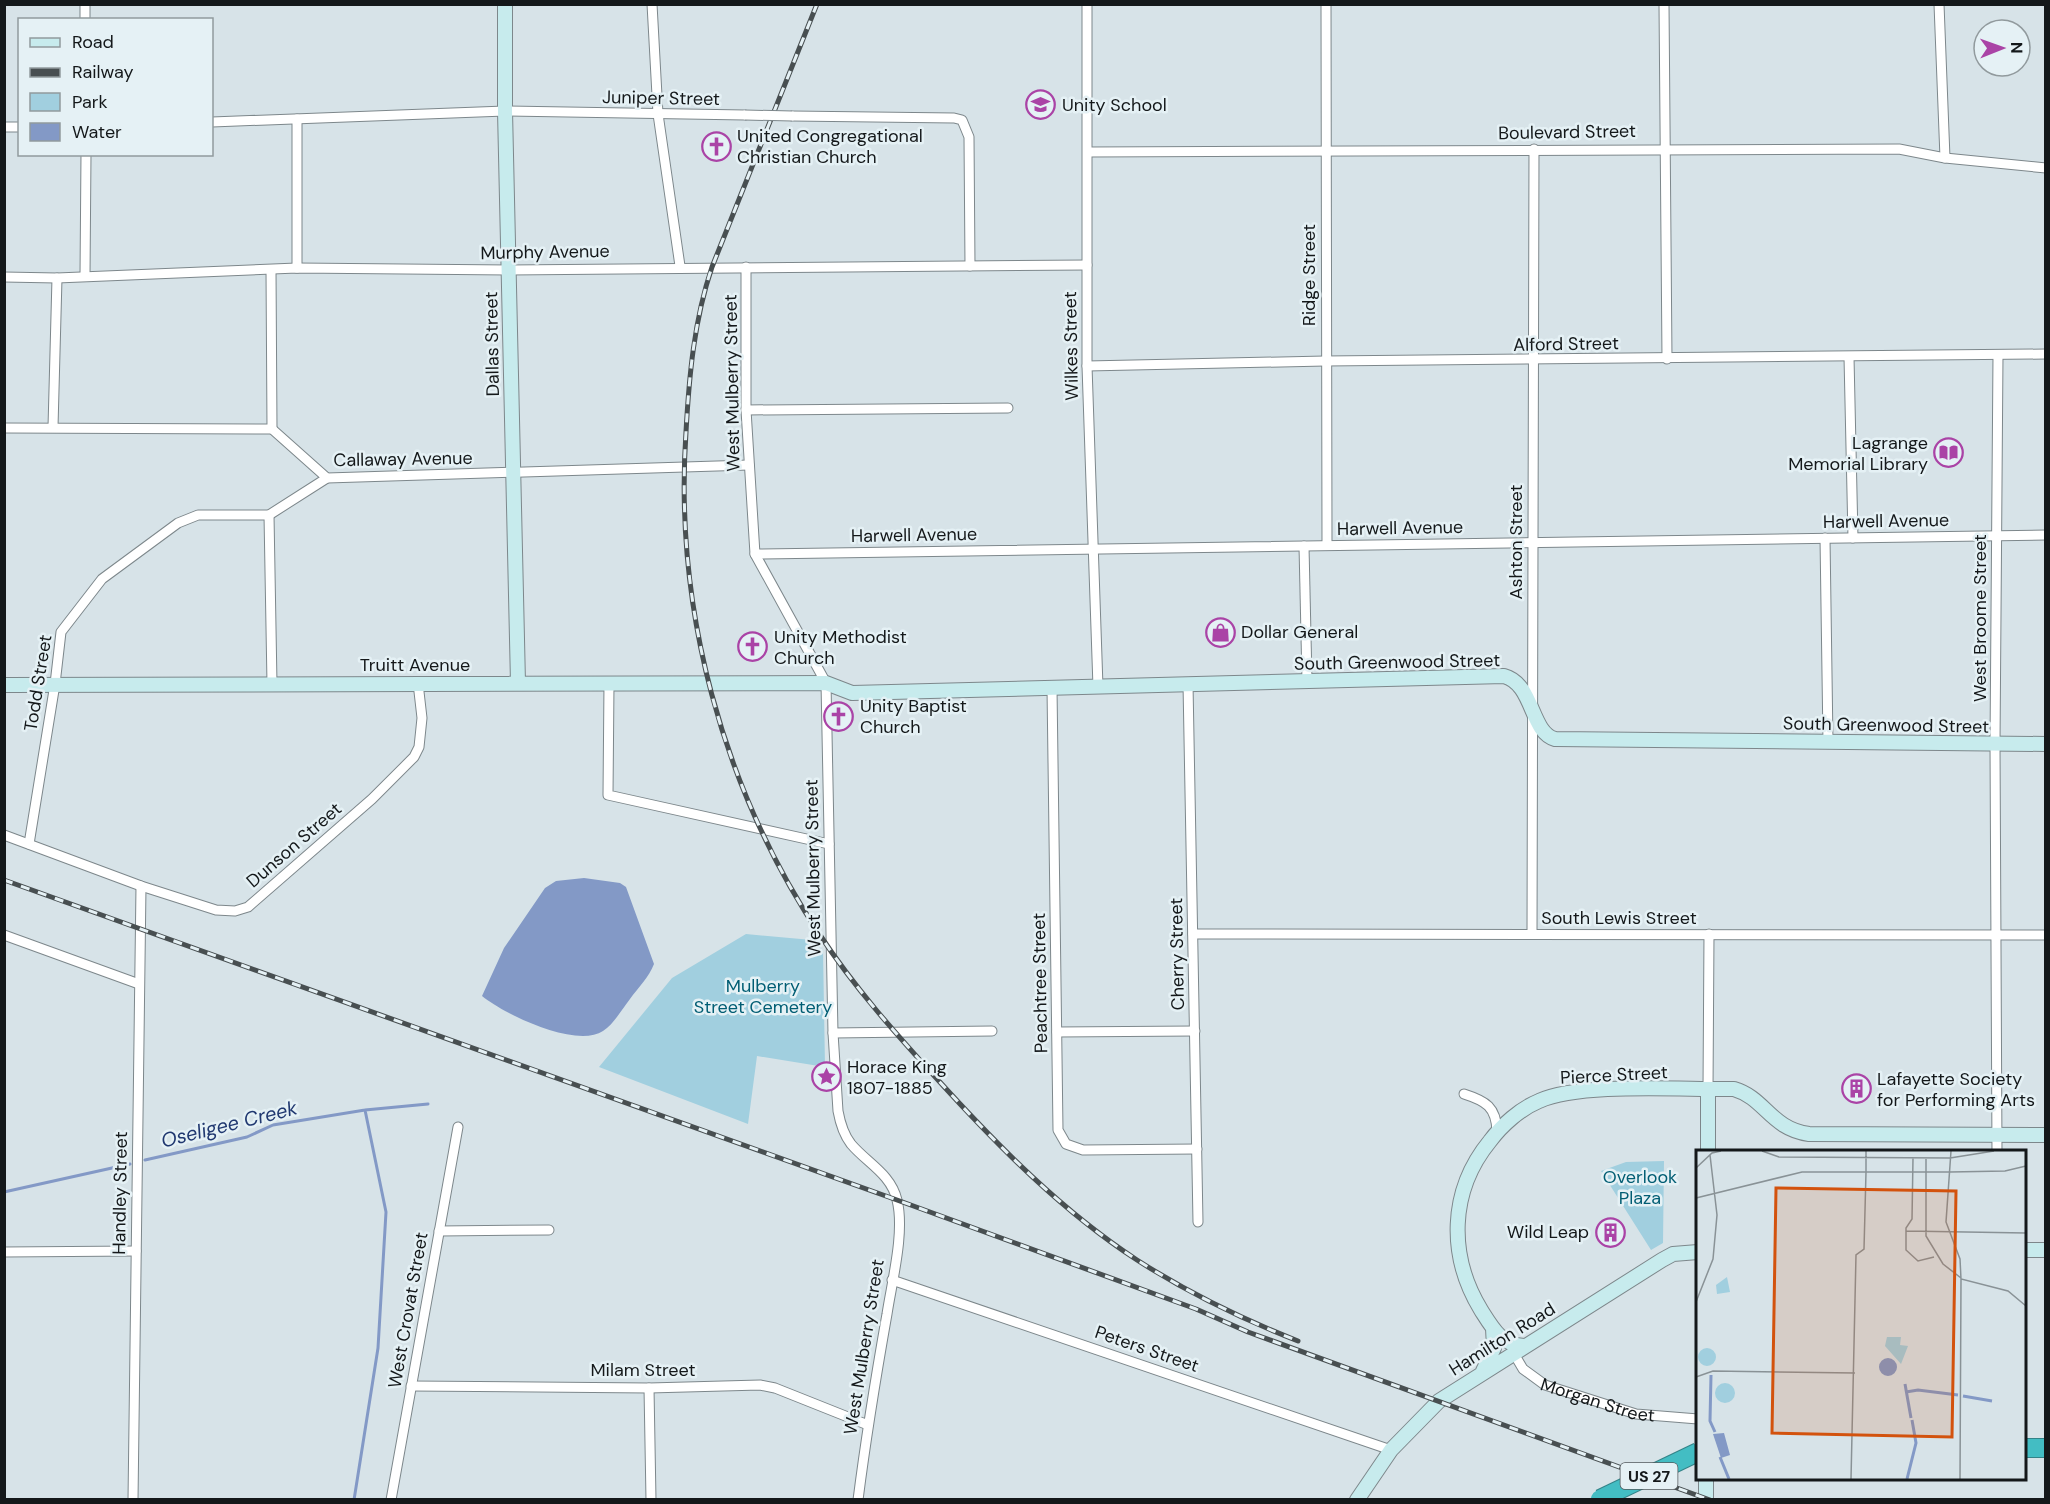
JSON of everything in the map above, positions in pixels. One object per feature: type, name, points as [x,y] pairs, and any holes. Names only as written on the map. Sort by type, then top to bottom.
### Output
[{"type":"highway","points":[[2026,1448],[2046,1448]]},
{"type":"highway","name":"US 27","points":[[1600,1499],[1696,1453]]},
{"type":"street","name":"Dallas Street","points":[[505,4],[505,111],[518,683]]},
{"type":"street","points":[[652,4],[658,114],[680,266]]},
{"type":"street","name":"Wilkes Street","points":[[1087,4],[1087,366],[1098,687]]},
{"type":"street","name":"Ridge Street","points":[[1326,4],[1327,545]]},
{"type":"street","points":[[1664,4],[1667,359]]},
{"type":"street","points":[[1939,4],[1945,158]]},
{"type":"street","name":"Juniper Street","points":[[213,122],[505,111],[954,118],[962,120],[967,127],[970,148],[970,266]]},
{"type":"street","points":[[297,119],[297,268]]},
{"type":"street","name":"Boulevard Street","points":[[1088,152],[1664,148],[1899,149],[1945,158],[2046,168]]},
{"type":"street","name":"Ashton Street","points":[[1532,934],[1534,149]]},
{"type":"street","points":[[85,276],[86,156]]},
{"type":"street","name":"Murphy Avenue","points":[[4,277],[57,278],[297,268],[509,270],[680,266],[1087,265]]},
{"type":"street","name":"West Mulberry Street","points":[[746,267],[746,410],[755,554],[826,683],[833,1033],[840,1123],[852,1145],[891,1184],[897,1200],[898,1233],[892,1280],[858,1500]]},
{"type":"street","points":[[4,428],[272,429],[271,270]]},
{"type":"street","points":[[53,427],[57,278]]},
{"type":"street","name":"Alford Street","points":[[1087,366],[1325,361],[1533,361],[2046,354]]},
{"type":"street","name":"West Broome Street","points":[[1997,1150],[1995,744],[1998,628],[1996,536],[1998,355]]},
{"type":"street","points":[[1849,357],[1853,538]]},
{"type":"street","points":[[746,410],[1008,408]]},
{"type":"street","name":"Callaway Avenue","points":[[272,429],[327,478],[749,465]]},
{"type":"street","points":[[272,684],[269,515],[327,478]]},
{"type":"street","name":"Todd Street","points":[[29,844],[55,684],[61,632],[102,579],[178,523],[198,515],[269,515]]},
{"type":"street","name":"Harwell Avenue","points":[[755,554],[2046,535]]},
{"type":"street","points":[[1825,538],[1828,742]]},
{"type":"street","points":[[1304,546],[1307,681]]},
{"type":"street","name":"South Greenwood Street","points":[[826,683],[852,693],[1504,676],[1519,685],[1545,733],[1555,739],[2046,744]]},
{"type":"street","name":"Dunson Street","points":[[4,835],[141,886],[216,910],[235,911],[248,907],[372,799],[414,757],[419,747],[422,718],[418,683]]},
{"type":"street","name":"Truitt Avenue","points":[[4,685],[826,683]]},
{"type":"street","points":[[609,684],[608,795],[829,844]]},
{"type":"street","name":"Cherry Street","points":[[1188,684],[1198,1222]]},
{"type":"street","name":"Peachtree Street","points":[[1052,688],[1058,1131],[1066,1144],[1083,1150],[1197,1149]]},
{"type":"street","name":"Handley Street","points":[[133,1500],[141,886]]},
{"type":"street","name":"South Lewis Street","points":[[1193,934],[2046,935]]},
{"type":"street","points":[[1708,1150],[1709,934]]},
{"type":"street","points":[[4,935],[139,984]]},
{"type":"street","points":[[833,1033],[992,1031]]},
{"type":"street","points":[[1057,1032],[1195,1031]]},
{"type":"street","name":"Pierce Street","points":[[1493,1328],[1466,1279],[1456,1233],[1460,1200],[1468,1174],[1497,1131],[1529,1106],[1553,1096],[1600,1091],[1734,1089],[1744,1092],[1774,1120],[1797,1133],[2046,1135]]},
{"type":"street","points":[[1464,1094],[1491,1106],[1496,1115],[1497,1131]]},
{"type":"street","name":"West Crovat Street","points":[[391,1500],[458,1127]]},
{"type":"street","points":[[439,1231],[549,1230]]},
{"type":"street","points":[[2026,1250],[2046,1250]]},
{"type":"street","points":[[4,1252],[136,1251]]},
{"type":"street","name":"Hamilton Road","points":[[1357,1500],[1391,1450],[1439,1401],[1662,1260],[1673,1254],[1696,1252]]},
{"type":"street","name":"Peters Street","points":[[892,1280],[1391,1450]]},
{"type":"street","points":[[1493,1328],[1504,1341],[1519,1349]]},
{"type":"street","points":[[1481,1374],[1494,1348],[1493,1328]]},
{"type":"street","name":"Morgan Street","points":[[1519,1349],[1523,1369],[1545,1385],[1636,1414],[1696,1419]]},
{"type":"street","name":"Milam Street","points":[[411,1386],[649,1388],[760,1385],[775,1388],[868,1425]]},
{"type":"street","points":[[649,1388],[651,1500]]},
{"type":"street","points":[[1706,1480],[1706,1500]]},
{"type":"green space","name":"Mulberry Street Cemetery","points":[[746,934],[812,940],[823,950],[825,1067],[757,1056],[748,1124],[599,1067],[672,978]]},
{"type":"green space","name":"Overlook Plaza","points":[[1664,1161],[1663,1243],[1651,1250],[1601,1171],[1626,1162]]},
{"type":"water","points":[[584,878],[620,883],[626,887],[654,964],[607,1028],[591,1035],[576,1036],[559,1033],[523,1020],[482,996],[504,948],[545,888],[556,881]]},
{"type":"waterway","name":"Oseligee Creek","points":[[145,1160],[247,1137],[273,1125],[365,1110],[428,1104]]},
{"type":"waterway","points":[[354,1500],[378,1348],[386,1212],[365,1110]]},
{"type":"waterway","name":"Oseligee Creek","points":[[4,1192],[130,1164]]},
{"type":"railway","points":[[817,4],[712,267],[701,307],[691,370],[684,498],[688,564],[697,630],[712,694],[731,758],[756,819],[786,878],[820,935],[876,1010],[984,1129],[1057,1199],[1109,1241],[1137,1260],[1215,1304],[1298,1341]]},
{"type":"railway","points":[[4,880],[897,1200],[1196,1309],[1248,1332],[1710,1500]]},
{"type":"place","name":"Unity School","points":[[1041,105]]},
{"type":"place","name":"United Congregational Christian Church","points":[[716,146]]},
{"type":"place","name":"Lagrange Memorial Library","points":[[1949,453]]},
{"type":"place","name":"Dollar General","points":[[1220,632]]},
{"type":"place","name":"Unity Methodist Church","points":[[753,647]]},
{"type":"place","name":"Unity Baptist Church","points":[[839,716]]},
{"type":"place","name":"Horace King 1807-1885","points":[[826,1077]]},
{"type":"place","name":"Lafayette Society for Performing Arts","points":[[1856,1089]]},
{"type":"place","name":"Wild Leap","points":[[1610,1232]]}]
